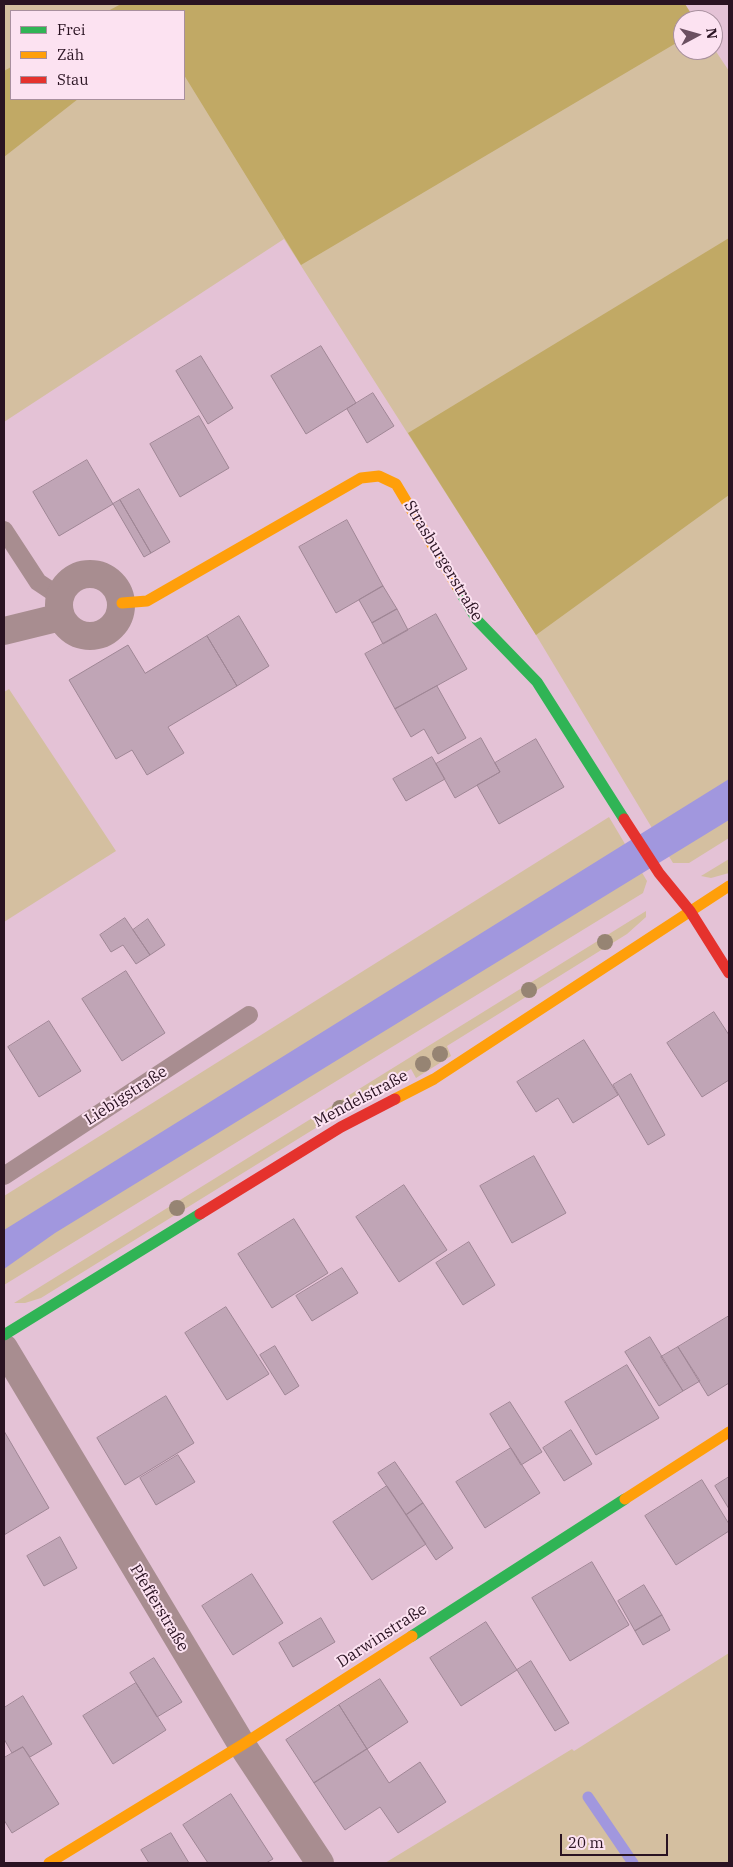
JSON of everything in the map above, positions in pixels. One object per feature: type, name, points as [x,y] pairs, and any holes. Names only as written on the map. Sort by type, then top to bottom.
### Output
[{"type":"street","name":"Strasburgerstraße","points":[[122,603],[147,601],[360,478],[379,476],[396,484],[477,620],[538,682],[659,873],[690,911],[729,973]]},
{"type":"street","points":[[93,573],[113,583],[122,603],[116,624],[98,636],[86,636],[76,633],[67,627],[60,607],[64,586],[72,578],[82,574],[93,573]]},
{"type":"street","points":[[4,631],[60,607]]},
{"type":"street","name":"Mendelstraße","points":[[4,1335],[341,1127],[434,1079],[729,886]]},
{"type":"street","name":"Pfefferstraße","points":[[4,1348],[242,1745],[320,1863]]},
{"type":"street","name":"Darwinstraße","points":[[49,1863],[242,1745],[729,1432]]},
{"type":"lane","points":[[4,530],[38,582],[60,607]]},
{"type":"lane","name":"Liebigstraße","points":[[4,1176],[249,1015]]},
{"type":"shaded area","points":[[4,4],[685,4],[689,10],[673,10],[673,60],[722,60],[729,71],[729,838],[689,863],[673,863],[536,635],[284,239],[4,422]]},
{"type":"shaded area","points":[[121,4],[685,4],[689,10],[673,10],[673,45],[301,265],[185,77],[185,10],[110,10]]},
{"type":"shaded area","points":[[10,68],[10,100],[77,100],[4,157],[4,71]]},
{"type":"shaded area","points":[[729,238],[729,495],[536,635],[408,433]]},
{"type":"shaded area","points":[[9,689],[116,851],[4,922],[4,692]]},
{"type":"shaded area","points":[[729,779],[729,820],[55,1233],[4,1269],[4,1230]]},
{"type":"shaded area","points":[[609,817],[647,881],[643,893],[4,1285],[4,1196]]},
{"type":"shaded area","points":[[729,859],[729,873],[711,878],[701,876]]},
{"type":"shaded area","points":[[646,911],[646,917],[627,934],[447,1046],[451,1056],[416,1078],[411,1069],[41,1298],[25,1303],[14,1303]]},
{"type":"shaded area","points":[[729,1653],[729,1863],[385,1863],[572,1749],[574,1751]]},
{"type":"building","points":[[321,346],[356,403],[306,434],[271,376]]},
{"type":"building","points":[[201,356],[233,408],[208,424],[176,371]]},
{"type":"building","points":[[373,393],[394,426],[367,443],[347,409]]},
{"type":"building","points":[[199,416],[229,468],[180,497],[150,444]]},
{"type":"building","points":[[87,460],[113,504],[59,536],[33,492]]},
{"type":"building","points":[[139,489],[170,542],[151,553],[120,500]]},
{"type":"building","points":[[120,500],[151,553],[144,557],[113,504]]},
{"type":"building","points":[[347,520],[383,586],[336,613],[299,547]]},
{"type":"building","points":[[383,586],[397,609],[372,623],[359,600]]},
{"type":"building","points":[[397,609],[408,630],[383,644],[372,623]]},
{"type":"building","points":[[436,614],[467,669],[395,709],[365,654]]},
{"type":"building","points":[[239,616],[269,666],[237,686],[207,636]]},
{"type":"building","points":[[207,636],[237,686],[168,727],[184,753],[147,775],[132,750],[116,759],[69,680],[128,645],[145,673]]},
{"type":"building","points":[[437,686],[466,738],[438,754],[424,729],[411,737],[395,709]]},
{"type":"building","points":[[481,738],[500,772],[455,798],[436,764]]},
{"type":"building","points":[[536,739],[564,787],[499,824],[477,785],[500,772],[495,763]]},
{"type":"building","points":[[432,757],[445,779],[406,801],[393,779]]},
{"type":"building","points":[[125,918],[150,955],[136,964],[123,945],[111,952],[100,935]]},
{"type":"building","points":[[148,919],[165,945],[150,955],[133,930]]},
{"type":"building","points":[[126,971],[165,1033],[122,1061],[82,999]]},
{"type":"building","points":[[714,1012],[729,1035],[729,1080],[702,1097],[667,1043]]},
{"type":"building","points":[[49,1021],[81,1071],[39,1097],[8,1047]]},
{"type":"building","points":[[584,1040],[618,1095],[573,1123],[558,1098],[536,1112],[517,1082]]},
{"type":"building","points":[[631,1074],[665,1135],[648,1145],[613,1085]]},
{"type":"building","points":[[534,1156],[566,1213],[512,1243],[480,1186]]},
{"type":"building","points":[[404,1185],[447,1250],[399,1282],[356,1217]]},
{"type":"building","points":[[294,1219],[328,1273],[272,1308],[238,1254]]},
{"type":"building","points":[[469,1242],[495,1285],[463,1305],[436,1263]]},
{"type":"building","points":[[342,1268],[358,1293],[312,1321],[296,1296]]},
{"type":"building","points":[[226,1307],[269,1374],[227,1400],[185,1333]]},
{"type":"building","points":[[729,1316],[729,1383],[708,1396],[678,1347]]},
{"type":"building","points":[[650,1337],[683,1391],[659,1406],[625,1352]]},
{"type":"building","points":[[275,1346],[299,1386],[285,1395],[260,1355]]},
{"type":"building","points":[[678,1347],[700,1381],[683,1391],[661,1357]]},
{"type":"building","points":[[627,1365],[659,1418],[596,1455],[565,1402]]},
{"type":"building","points":[[166,1396],[194,1443],[125,1485],[97,1438]]},
{"type":"building","points":[[510,1402],[542,1452],[521,1465],[490,1414]]},
{"type":"building","points":[[571,1430],[592,1464],[564,1481],[543,1448]]},
{"type":"building","points":[[4,1431],[49,1508],[4,1535]]},
{"type":"building","points":[[511,1448],[540,1493],[485,1528],[456,1482]]},
{"type":"building","points":[[178,1455],[195,1482],[156,1505],[140,1478]]},
{"type":"building","points":[[395,1462],[423,1503],[406,1515],[378,1473]]},
{"type":"building","points":[[729,1477],[729,1509],[715,1486]]},
{"type":"building","points":[[702,1480],[729,1524],[729,1531],[676,1565],[645,1516]]},
{"type":"building","points":[[387,1486],[426,1544],[372,1580],[333,1522]]},
{"type":"building","points":[[423,1503],[453,1548],[436,1560],[406,1515]]},
{"type":"building","points":[[60,1537],[77,1568],[44,1586],[27,1556]]},
{"type":"building","points":[[592,1562],[629,1625],[570,1661],[532,1598]]},
{"type":"building","points":[[252,1574],[283,1623],[233,1655],[202,1606]]},
{"type":"building","points":[[644,1585],[662,1615],[635,1631],[618,1601]]},
{"type":"building","points":[[662,1615],[670,1630],[643,1645],[635,1631]]},
{"type":"building","points":[[321,1618],[335,1642],[293,1667],[279,1643]]},
{"type":"building","points":[[486,1622],[517,1670],[461,1706],[430,1658]]},
{"type":"building","points":[[154,1658],[182,1702],[157,1717],[130,1673]]},
{"type":"building","points":[[531,1661],[569,1723],[555,1731],[517,1670]]},
{"type":"building","points":[[380,1679],[408,1722],[367,1749],[339,1705]]},
{"type":"building","points":[[136,1683],[166,1730],[113,1764],[83,1716]]},
{"type":"building","points":[[23,1696],[52,1744],[30,1757],[23,1747],[12,1753],[4,1739],[4,1708]]},
{"type":"building","points":[[339,1705],[367,1749],[314,1783],[286,1740]]},
{"type":"building","points":[[23,1747],[59,1804],[12,1833],[4,1820],[4,1758]]},
{"type":"building","points":[[367,1749],[389,1783],[420,1762],[446,1802],[398,1833],[380,1807],[345,1830],[314,1783]]},
{"type":"building","points":[[231,1794],[273,1859],[266,1863],[208,1863],[183,1825]]},
{"type":"building","points":[[171,1833],[189,1863],[149,1863],[141,1850]]},
{"type":"waterway","points":[[588,1797],[633,1863]]},
{"type":"traffic: fast","points":[[458,588],[477,620],[537,682],[624,819]]},
{"type":"traffic: fast","points":[[4,1335],[200,1214]]},
{"type":"traffic: fast","points":[[412,1636],[625,1499]]},
{"type":"traffic: slow","points":[[122,603],[147,601],[361,478],[379,476],[396,484],[458,588]]},
{"type":"traffic: slow","points":[[395,1099],[434,1079],[729,886]]},
{"type":"traffic: slow","points":[[625,1499],[729,1432]]},
{"type":"traffic: slow","points":[[49,1863],[242,1745],[412,1636]]},
{"type":"traffic: jam","points":[[624,819],[659,873],[690,911],[729,973]]},
{"type":"traffic: jam","points":[[200,1214],[341,1127],[395,1099]]}]
